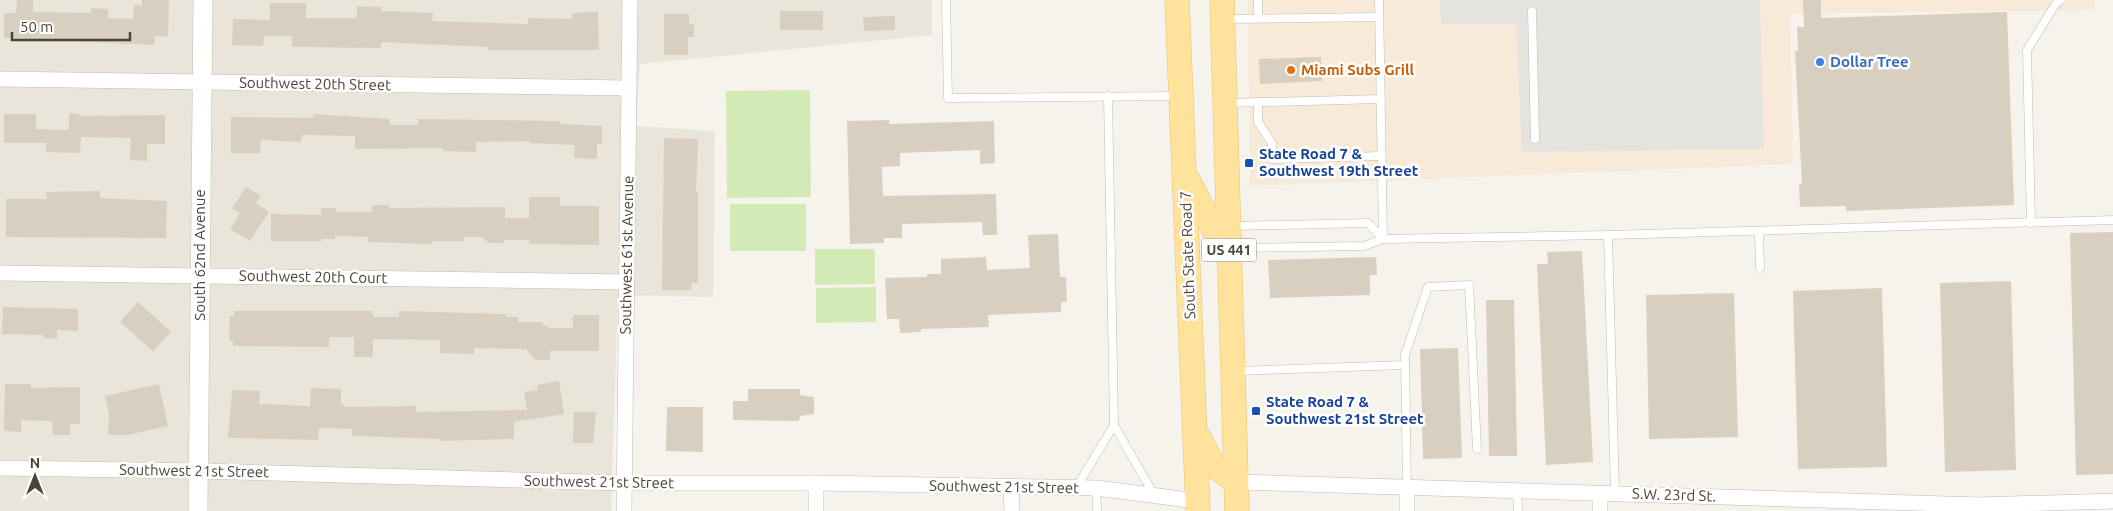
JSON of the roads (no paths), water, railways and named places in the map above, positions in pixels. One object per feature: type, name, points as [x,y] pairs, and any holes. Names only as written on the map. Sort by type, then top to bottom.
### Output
[{"type":"main road","name":"South State Road 7","points":[[1177,0],[1194,427],[1202,508]]},
{"type":"main road","name":"US 441","points":[[1222,9],[1237,511]]},
{"type":"main road","points":[[1184,171],[1218,238],[1229,237]]},
{"type":"main road","points":[[1194,427],[1213,465],[1236,482]]},
{"type":"street","name":"South 62nd Avenue","points":[[198,511],[203,0]]},
{"type":"street","name":"Southwest 61st Avenue","points":[[624,511],[630,0]]},
{"type":"street","name":"Southwest 20th Street","points":[[0,79],[629,88]]},
{"type":"street","name":"Southwest 20th Court","points":[[0,273],[626,282]]},
{"type":"street","name":"Southwest 21st Street","points":[[0,468],[199,471],[624,483],[816,483],[1096,488],[1154,495],[1202,508]]},
{"type":"street","name":"S.W. 23rd St.","points":[[1236,482],[1407,489],[1607,493],[1785,505],[1979,508],[2113,501]]},
{"type":"street","points":[[816,483],[816,511]]},
{"type":"street","points":[[1011,487],[1012,511]]},
{"type":"street","points":[[1407,489],[1407,511]]},
{"type":"street","points":[[1600,511],[1607,493]]},
{"type":"lane","points":[[946,0],[948,98],[1181,96]]},
{"type":"lane","points":[[1258,0],[1258,18]]},
{"type":"lane","points":[[1379,0],[1383,239]]},
{"type":"lane","points":[[2031,222],[2027,50],[2057,2],[2061,0]]},
{"type":"lane","points":[[1222,9],[1258,18],[1379,17]]},
{"type":"lane","points":[[1532,11],[1535,139]]},
{"type":"lane","points":[[1108,96],[1114,425],[1154,495]]},
{"type":"lane","points":[[1225,103],[1381,99]]},
{"type":"lane","points":[[1258,102],[1258,122],[1272,143],[1272,159],[1381,156]]},
{"type":"lane","points":[[1229,237],[1364,246],[1383,239],[1608,235],[2113,220]]},
{"type":"lane","points":[[1229,237],[1368,223],[1383,239]]},
{"type":"lane","points":[[1759,231],[1760,268]]},
{"type":"lane","points":[[1607,493],[1608,235]]},
{"type":"lane","points":[[1407,489],[1405,355],[1428,287],[1469,285],[1478,449]]},
{"type":"lane","points":[[1234,371],[1405,365]]},
{"type":"lane","points":[[1076,488],[1114,425]]},
{"type":"lane","points":[[1096,488],[1097,511]]},
{"type":"lane","points":[[1517,491],[1518,511]]},
{"type":"place","name":"Dollar Tree","points":[[1820,62]]},
{"type":"place","name":"Miami Subs Grill","points":[[1291,70]]},
{"type":"place","name":"State Road 7 & Southwest 19th Street","points":[[1249,163]]},
{"type":"place","name":"State Road 7 & Southwest 21st Street","points":[[1256,411]]}]
